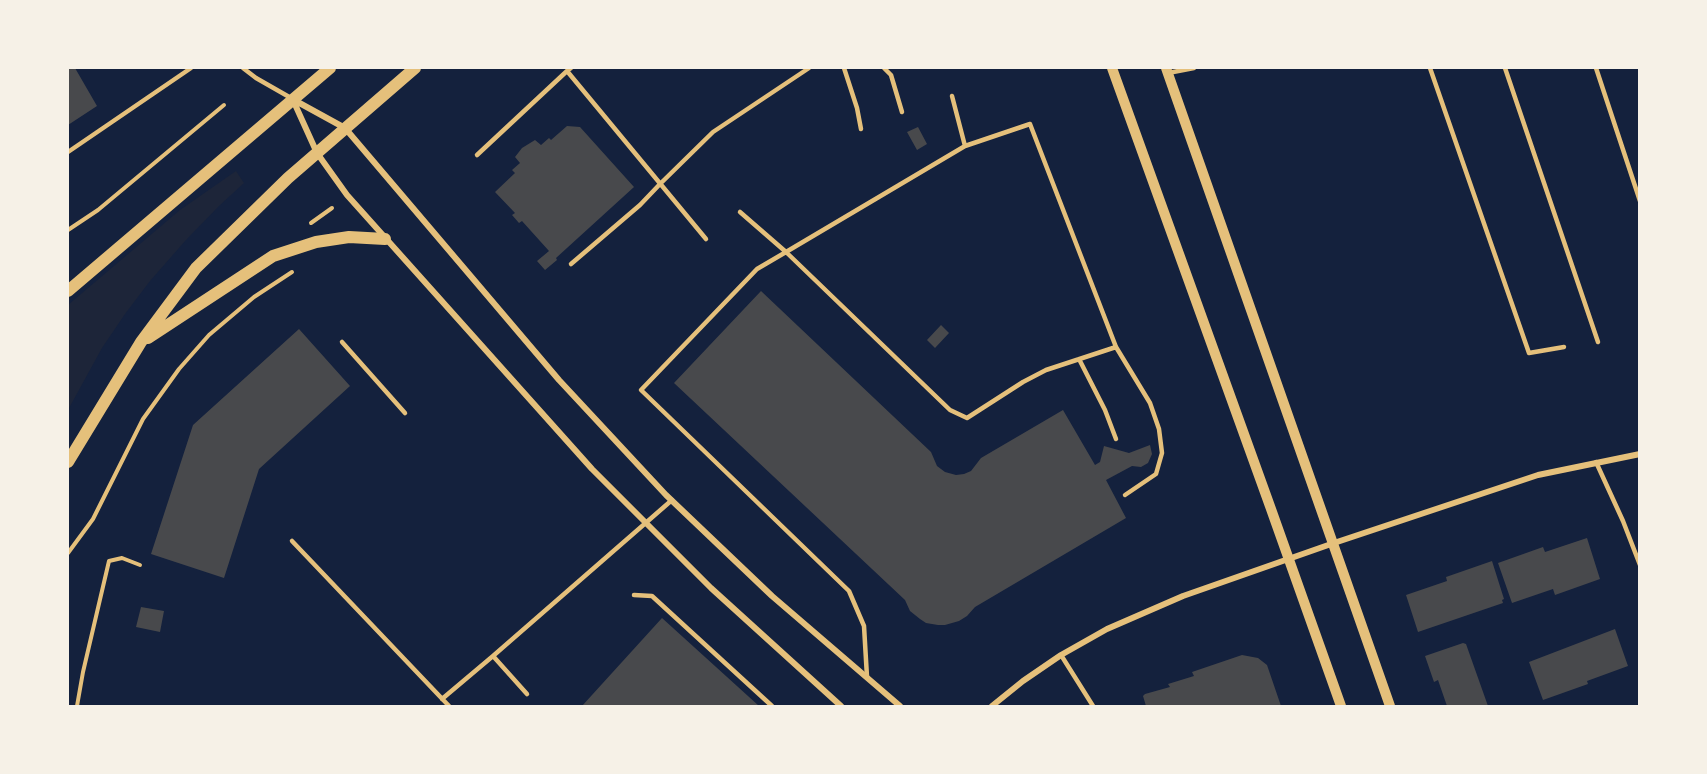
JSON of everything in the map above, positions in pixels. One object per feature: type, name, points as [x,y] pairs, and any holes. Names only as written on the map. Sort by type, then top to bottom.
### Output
[{"type":"main road","points":[[68,291],[330,68]]},
{"type":"main road","points":[[68,462],[141,342],[196,268],[288,178],[415,68]]},
{"type":"main road","points":[[141,342],[273,256],[316,242],[349,237],[386,239]]},
{"type":"street","points":[[1112,68],[1341,706]]},
{"type":"street","points":[[1167,70],[1390,706]]},
{"type":"street","points":[[293,100],[345,128],[559,380],[672,500],[772,596],[900,706]]},
{"type":"street","points":[[293,100],[317,153],[347,195],[592,469],[711,588],[841,706]]},
{"type":"street","points":[[992,706],[1061,655],[1107,629],[1183,596],[1538,475],[1640,454]]},
{"type":"lane","points":[[68,152],[191,68]]},
{"type":"lane","points":[[243,68],[293,100]]},
{"type":"lane","points":[[571,264],[640,206],[713,132],[809,68]]},
{"type":"lane","points":[[844,68],[861,129]]},
{"type":"lane","points":[[884,68],[891,75],[902,112]]},
{"type":"lane","points":[[1167,70],[1194,68]]},
{"type":"lane","points":[[1430,68],[1528,353],[1564,348]]},
{"type":"lane","points":[[1505,68],[1598,342]]},
{"type":"lane","points":[[1596,68],[1640,201]]},
{"type":"lane","points":[[477,155],[569,69],[706,239]]},
{"type":"lane","points":[[952,96],[965,146]]},
{"type":"lane","points":[[867,677],[864,626],[849,591],[641,390],[757,270],[965,146],[1030,124],[1116,347],[1150,404],[1158,429],[1162,453],[1156,474],[1125,495]]},
{"type":"lane","points":[[740,212],[786,252],[950,410],[967,418],[1046,370],[1116,347]]},
{"type":"lane","points":[[342,342],[405,412]]},
{"type":"lane","points":[[1079,359],[1105,410],[1116,439]]},
{"type":"lane","points":[[1596,462],[1640,565]]},
{"type":"lane","points":[[442,699],[672,500]]},
{"type":"lane","points":[[292,542],[449,706]]},
{"type":"lane","points":[[634,595],[652,596],[772,706]]},
{"type":"lane","points":[[1061,655],[1093,706]]},
{"type":"lane","points":[[493,656],[527,694]]},
{"type":"path","points":[[68,230],[98,210],[224,105]]},
{"type":"path","points":[[312,230],[310,223],[332,208]]},
{"type":"path","points":[[68,553],[93,519],[143,420],[179,369],[209,335],[254,297],[290,273],[301,269]]},
{"type":"path","points":[[77,706],[109,561],[122,558],[140,565]]},
{"type":"shaded area","points":[[236,171],[244,183],[186,240],[150,281],[102,348],[68,410],[68,305],[180,210]]},
{"type":"building","points":[[68,68],[75,68],[97,106],[68,125]]},
{"type":"building","points":[[567,126],[580,127],[634,187],[545,270],[537,261],[549,251],[522,221],[519,223],[512,215],[515,213],[495,192],[515,173],[512,170],[520,163],[515,157],[522,148],[535,140],[541,145],[549,138],[551,140]]},
{"type":"building","points":[[918,127],[927,144],[917,150],[907,132]]},
{"type":"building","points":[[761,291],[931,452],[937,466],[945,472],[956,475],[971,471],[981,458],[1063,410],[1095,465],[1100,462],[1104,446],[1129,453],[1150,445],[1152,454],[1148,463],[1141,467],[1132,466],[1106,480],[1126,518],[975,607],[959,621],[945,625],[926,623],[910,611],[905,600],[674,383]]},
{"type":"building","points":[[941,325],[949,333],[935,348],[927,340]]},
{"type":"building","points":[[299,329],[350,386],[259,469],[224,578],[151,554],[193,425]]},
{"type":"building","points":[[1587,538],[1600,579],[1555,595],[1553,589],[1512,603],[1498,563],[1543,547],[1545,552]]},
{"type":"building","points":[[1492,561],[1504,599],[1503,603],[1418,632],[1406,595],[1447,581],[1446,577]]},
{"type":"building","points":[[141,607],[164,611],[160,632],[136,627]]},
{"type":"building","points":[[662,618],[759,706],[582,706]]},
{"type":"building","points":[[1615,629],[1628,666],[1587,681],[1588,684],[1543,700],[1529,662]]},
{"type":"building","points":[[1463,643],[1466,644],[1488,706],[1447,706],[1438,680],[1434,682],[1425,656]]},
{"type":"building","points":[[1242,655],[1258,658],[1267,665],[1281,706],[1146,706],[1143,696],[1145,694],[1170,687],[1168,684],[1194,676],[1192,672]]}]
